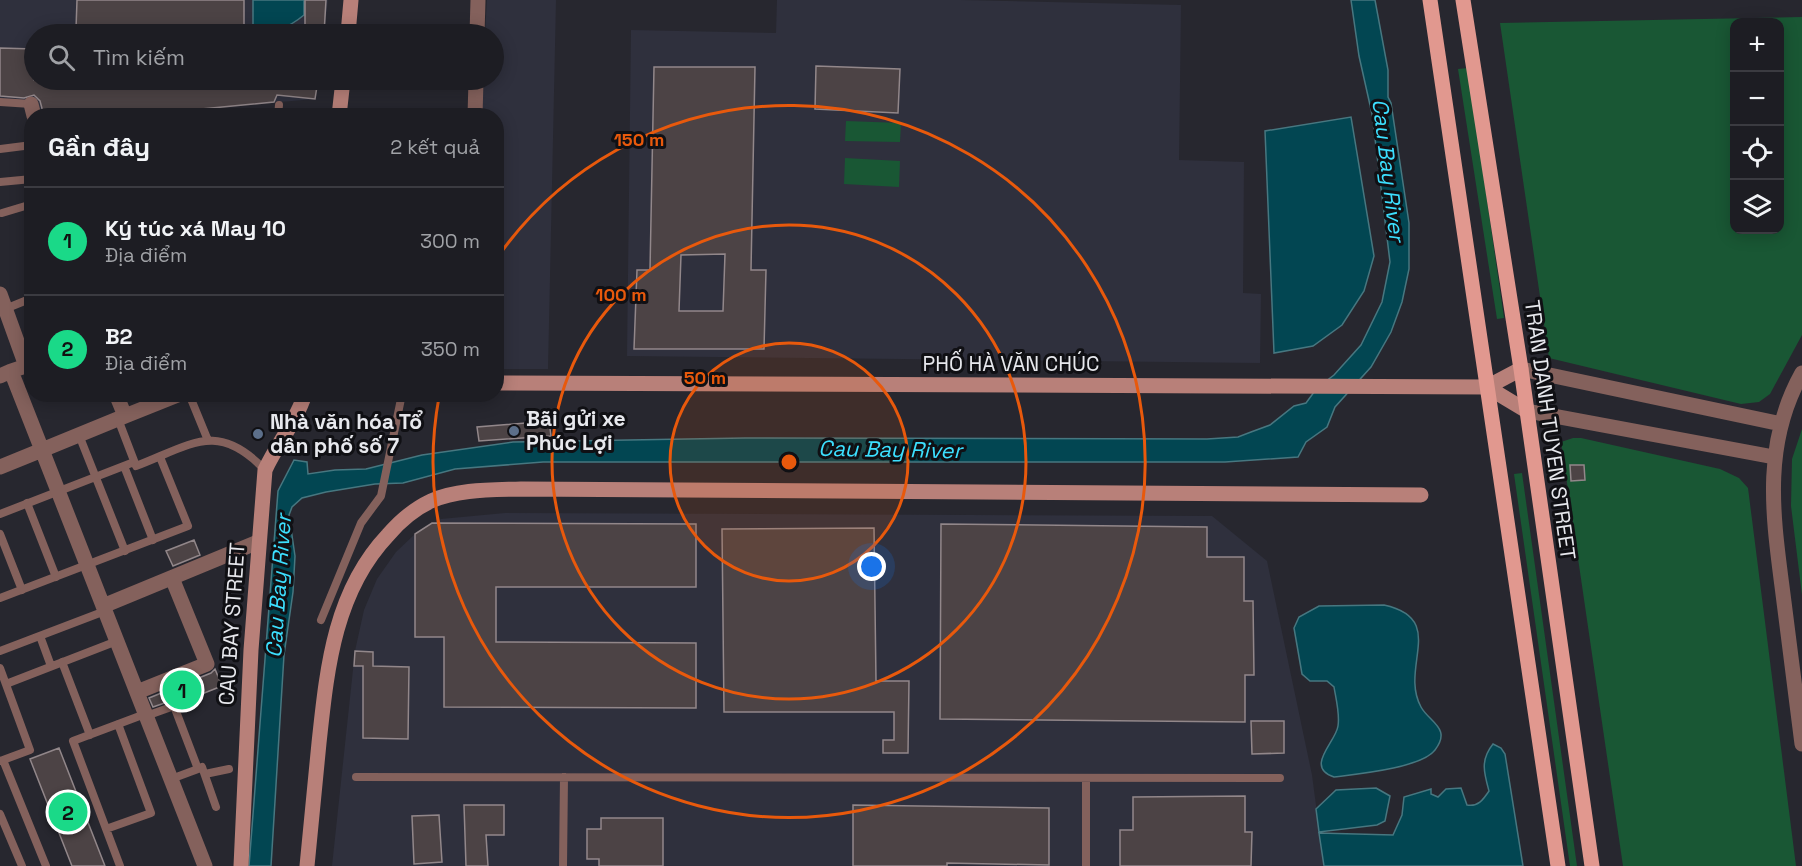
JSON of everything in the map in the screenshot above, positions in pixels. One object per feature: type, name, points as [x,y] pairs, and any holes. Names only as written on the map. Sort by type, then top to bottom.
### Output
[{"type":"main road","points":[[1430,0],[1558,866]]},
{"type":"main road","name":"TRAN DANH TUYEN STREET","points":[[1463,0],[1521,369],[1592,866]]},
{"type":"street","points":[[349,24],[351,0]]},
{"type":"street","points":[[477,24],[478,0]]},
{"type":"street","points":[[340,108],[342,90]]},
{"type":"street","points":[[475,108],[476,90]]},
{"type":"street","points":[[3,302],[24,360]]},
{"type":"street","points":[[24,367],[6,374],[42,450],[205,866]]},
{"type":"street","points":[[1521,369],[1781,424]]},
{"type":"street","name":"PHỐ HÀ VĂN CHÚC","points":[[504,383],[1487,387],[1521,369]]},
{"type":"street","points":[[1802,373],[1781,424],[1774,457],[1772,503],[1802,744]]},
{"type":"street","points":[[1487,387],[1527,411],[1774,457]]},
{"type":"street","points":[[118,402],[121,418]]},
{"type":"street","points":[[0,467],[160,402]]},
{"type":"street","name":"CAU BAY STREET","points":[[241,866],[258,542],[265,470],[275,448],[292,424],[302,402]]},
{"type":"street","points":[[307,866],[327,670],[334,636],[347,600],[364,564],[403,518],[431,501],[473,491],[521,489],[1422,495]]},
{"type":"street","points":[[104,609],[258,542]]},
{"type":"street","points":[[137,692],[207,664],[172,578]]},
{"type":"lane","points":[[0,102],[25,108]]},
{"type":"lane","points":[[0,149],[24,146]]},
{"type":"lane","points":[[0,182],[24,179]]},
{"type":"lane","points":[[2,213],[24,206]]},
{"type":"lane","points":[[3,302],[24,299]]},
{"type":"lane","points":[[192,402],[207,438]]},
{"type":"lane","points":[[321,620],[361,523],[381,496],[387,455],[400,402]]},
{"type":"lane","points":[[121,418],[136,466],[207,438],[232,444],[265,470]]},
{"type":"lane","points":[[79,435],[125,551]]},
{"type":"lane","points":[[0,598],[188,526],[160,457]]},
{"type":"lane","points":[[0,514],[134,462]]},
{"type":"lane","points":[[124,466],[153,540]]},
{"type":"lane","points":[[27,503],[56,577]]},
{"type":"lane","points":[[0,534],[22,590]]},
{"type":"lane","points":[[0,651],[104,609]]},
{"type":"lane","points":[[40,636],[51,666]]},
{"type":"lane","points":[[6,684],[117,641]]},
{"type":"lane","points":[[62,662],[90,735]]},
{"type":"lane","points":[[0,668],[30,750],[1,761],[46,866]]},
{"type":"lane","points":[[120,866],[73,741],[174,706],[216,807]]},
{"type":"lane","points":[[106,829],[151,813],[118,724]]},
{"type":"lane","points":[[171,779],[201,772],[229,769]]},
{"type":"lane","points":[[356,777],[1280,778]]},
{"type":"lane","points":[[563,866],[564,777]]},
{"type":"lane","points":[[1086,778],[1086,866]]},
{"type":"lane","points":[[0,814],[22,866]]},
{"type":"shaded area","points":[[0,0],[328,0],[325,24],[24,24],[24,90],[316,90],[315,99],[209,108],[33,108],[0,99]]},
{"type":"shaded area","points":[[487,0],[556,0],[548,369],[504,369],[504,108],[481,108],[482,90],[504,90],[504,24],[486,24]]},
{"type":"shaded area","points":[[777,0],[961,0],[1181,5],[1179,160],[1244,162],[1243,293],[1261,294],[1260,363],[627,356],[631,30],[776,33]]},
{"type":"shaded area","points":[[505,513],[1212,516],[1267,561],[1312,775],[1324,866],[332,866],[355,651],[364,610],[377,579],[396,552],[415,534],[441,519]]},
{"type":"green space","points":[[1802,17],[1802,335],[1770,394],[1759,402],[1741,404],[1549,358],[1500,23],[1730,18],[1730,234],[1784,234],[1784,18],[1752,18]]},
{"type":"green space","points":[[1468,68],[1504,318],[1497,319],[1458,69]]},
{"type":"green space","points":[[846,121],[901,123],[900,142],[845,141]]},
{"type":"green space","points":[[845,158],[900,161],[899,187],[844,184]]},
{"type":"green space","points":[[1802,429],[1802,595],[1791,506],[1792,459]]},
{"type":"green space","points":[[1573,438],[1720,469],[1739,478],[1748,488],[1796,866],[1623,866],[1561,442]]},
{"type":"green space","points":[[1522,473],[1577,866],[1570,866],[1514,474]]},
{"type":"water","points":[[253,0],[304,0],[304,15],[292,24],[253,24]]},
{"type":"water","name":"Cau Bay River","points":[[1351,0],[1375,0],[1388,70],[1388,97],[1391,103],[1409,223],[1409,269],[1402,302],[1391,332],[1371,367],[1335,407],[1327,427],[1306,442],[1298,457],[1225,462],[543,462],[455,469],[403,483],[375,484],[302,498],[292,507],[289,515],[295,556],[293,592],[284,655],[271,866],[249,866],[278,491],[294,460],[307,462],[308,474],[366,469],[422,455],[513,442],[745,438],[1207,439],[1238,437],[1270,425],[1294,406],[1306,403],[1317,388],[1334,375],[1361,345],[1382,302],[1390,262],[1372,114],[1359,56]]},
{"type":"water","points":[[1351,117],[1374,256],[1364,291],[1342,325],[1313,346],[1274,353],[1265,131]]},
{"type":"water","points":[[1384,605],[1403,612],[1414,621],[1418,633],[1416,692],[1421,707],[1440,731],[1440,742],[1428,756],[1403,766],[1334,777],[1325,773],[1322,761],[1338,726],[1334,687],[1327,681],[1310,681],[1302,674],[1294,628],[1299,617],[1319,606]]},
{"type":"water","points":[[1493,744],[1501,748],[1505,754],[1523,866],[1324,866],[1319,833],[1393,835],[1402,815],[1404,797],[1431,789],[1431,794],[1438,797],[1446,789],[1461,788],[1467,805],[1480,802],[1489,791],[1485,761]]},
{"type":"water","points":[[1376,788],[1390,796],[1385,821],[1377,825],[1319,832],[1316,809],[1336,790]]},
{"type":"building","points":[[77,0],[244,0],[244,24],[76,24]]},
{"type":"building","points":[[305,0],[326,0],[325,24],[305,24]]},
{"type":"building","points":[[0,48],[24,49],[24,90],[316,90],[315,99],[277,95],[274,102],[212,108],[42,108],[40,101],[34,95],[24,98],[0,96]]},
{"type":"building","points":[[816,66],[900,69],[898,113],[815,109]]},
{"type":"building","points":[[654,67],[755,67],[751,270],[766,270],[764,349],[634,349],[637,270],[650,270]],"holes":[[[725,254],[723,311],[679,311],[681,255]]]},
{"type":"building","name":"Bãi gửi xe Phúc Lợi","points":[[549,421],[551,436],[479,441],[477,427]]},
{"type":"building","points":[[1570,465],[1584,465],[1585,480],[1571,481]]},
{"type":"building","points":[[432,523],[696,524],[696,587],[496,587],[496,642],[696,643],[696,708],[444,707],[444,637],[415,637],[415,534]]},
{"type":"building","points":[[941,524],[1207,527],[1207,557],[1244,557],[1244,601],[1253,601],[1254,675],[1245,675],[1245,722],[940,719]]},
{"type":"building","points":[[874,528],[876,681],[909,681],[908,753],[883,753],[883,740],[894,740],[894,712],[724,712],[722,529]]},
{"type":"building","points":[[194,540],[200,555],[173,566],[166,551]]},
{"type":"building","points":[[355,651],[373,652],[373,666],[409,667],[408,739],[363,738],[363,666],[354,666]]},
{"type":"building","points":[[215,669],[222,686],[179,703],[173,700],[153,707],[149,698],[211,673]]},
{"type":"building","points":[[1251,721],[1284,721],[1284,753],[1252,754]]},
{"type":"building","points":[[59,748],[105,866],[72,866],[30,759]]},
{"type":"building","points":[[1245,796],[1245,832],[1252,832],[1251,866],[1120,866],[1120,830],[1133,830],[1133,797]]},
{"type":"building","points":[[464,805],[504,805],[504,835],[486,835],[488,866],[466,866]]},
{"type":"building","points":[[853,805],[1049,808],[1049,865],[947,863],[947,866],[853,866]]},
{"type":"building","points":[[439,815],[442,862],[414,864],[412,816]]},
{"type":"building","points":[[601,818],[663,818],[663,866],[599,866],[599,859],[587,859],[587,829],[601,829]]},
{"type":"place","name":"Bãi gửi xe Phúc Lợi","points":[[514,431]]},
{"type":"place","name":"Nhà văn hóa Tổ dân phố số 7","points":[[258,434]]},
{"type":"place","name":"Ký túc xá May 10","points":[[182,690]]},
{"type":"place","name":"B2","points":[[68,812]]}]
